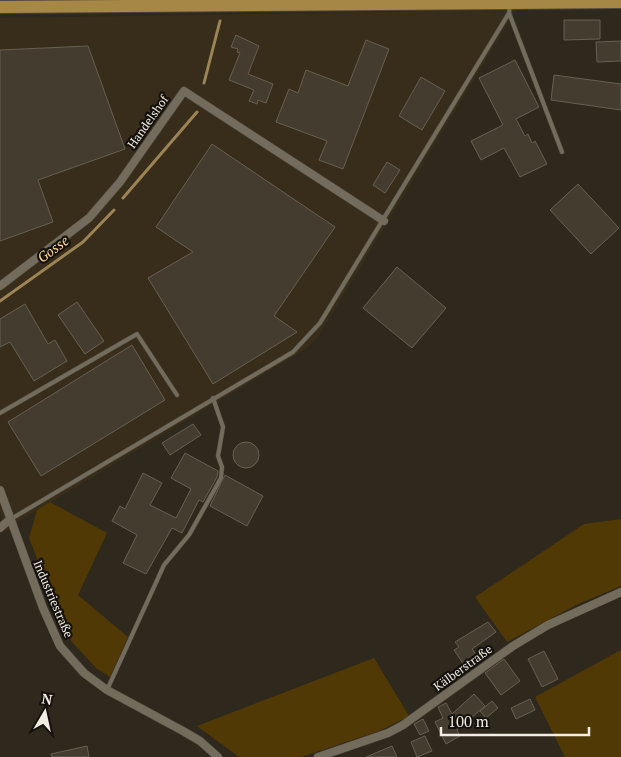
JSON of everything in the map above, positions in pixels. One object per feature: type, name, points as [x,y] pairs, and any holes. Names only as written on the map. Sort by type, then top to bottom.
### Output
[{"type":"main road","points":[[0,7],[510,8],[621,2]]},
{"type":"street","name":"Handelshof","points":[[0,286],[89,218],[120,182],[184,91],[384,221]]},
{"type":"street","name":"Industriestraße","points":[[0,490],[43,608],[60,646],[84,672],[107,690],[184,731],[200,741],[218,757]]},
{"type":"street","points":[[0,528],[10,520]]},
{"type":"street","name":"Kälberstraße","points":[[318,757],[388,734],[514,646],[548,625],[621,592]]},
{"type":"lane","points":[[510,8],[562,152]]},
{"type":"lane","points":[[10,520],[293,352],[320,323],[384,221],[510,8]]},
{"type":"lane","points":[[0,412],[137,334],[177,396]]},
{"type":"lane","points":[[107,690],[164,565],[189,536],[221,478],[222,467],[218,456],[223,427],[213,398]]},
{"type":"shaded area","points":[[516,10],[317,339],[304,350],[18,522],[6,533],[0,512],[0,18]]},
{"type":"shaded area","points":[[50,502],[107,533],[78,595],[128,637],[110,677],[96,668],[72,642],[64,627],[29,538],[37,510]]},
{"type":"shaded area","points":[[621,519],[621,586],[578,604],[507,642],[475,597],[584,524]]},
{"type":"shaded area","points":[[621,650],[621,757],[565,757],[535,697]]},
{"type":"shaded area","points":[[374,658],[409,716],[379,731],[301,757],[239,757],[197,726]]},
{"type":"building","points":[[564,20],[600,20],[600,39],[564,40]]},
{"type":"building","points":[[236,35],[259,46],[248,74],[273,84],[266,103],[258,100],[257,104],[249,101],[254,90],[229,80],[240,53],[237,52],[238,49],[231,47]]},
{"type":"building","points":[[366,40],[389,49],[343,169],[319,160],[327,141],[276,122],[289,89],[298,93],[306,70],[348,86]]},
{"type":"building","points":[[621,41],[621,61],[597,62],[596,42]]},
{"type":"building","points":[[88,46],[125,149],[38,180],[53,222],[0,241],[0,50]]},
{"type":"building","points":[[515,60],[539,107],[516,119],[525,136],[528,134],[532,143],[535,141],[547,164],[520,177],[504,148],[481,160],[471,141],[503,125],[479,78]]},
{"type":"building","points":[[554,75],[621,84],[621,110],[551,100]]},
{"type":"building","points":[[421,77],[445,91],[422,130],[399,116]]},
{"type":"building","points":[[212,144],[335,227],[274,316],[297,332],[213,384],[148,278],[193,252],[156,227]]},
{"type":"building","points":[[387,162],[400,170],[385,193],[373,185]]},
{"type":"building","points":[[578,184],[619,228],[591,254],[550,210]]},
{"type":"building","points":[[397,267],[446,308],[412,348],[363,308]]},
{"type":"building","points":[[77,302],[104,341],[85,354],[58,315]]},
{"type":"building","points":[[25,304],[48,344],[55,340],[67,361],[34,381],[10,342],[0,347],[0,319]]},
{"type":"building","points":[[132,345],[165,400],[41,476],[8,422]]},
{"type":"building","points":[[193,424],[201,435],[170,455],[162,443]]},
{"type":"building","points":[[246,442],[255,446],[259,455],[255,464],[246,468],[237,464],[233,455],[237,446]]},
{"type":"building","points":[[185,453],[218,471],[217,477],[203,502],[199,500],[182,533],[172,528],[146,574],[123,563],[137,535],[112,521],[120,506],[125,509],[143,473],[162,483],[150,505],[176,518],[191,489],[171,478]]},
{"type":"building","points":[[225,475],[263,496],[247,526],[210,506]]},
{"type":"building","points":[[488,622],[496,632],[472,649],[479,659],[466,668],[454,650],[459,647],[455,642]]},
{"type":"building","points":[[544,651],[558,679],[542,687],[528,659]]},
{"type":"building","points":[[504,659],[520,681],[501,695],[485,673]]},
{"type":"building","points":[[474,694],[485,706],[457,730],[460,736],[446,744],[435,722],[443,718],[438,707],[446,703],[452,714]]},
{"type":"building","points":[[530,699],[535,710],[516,719],[511,708]]},
{"type":"building","points":[[492,701],[498,708],[486,718],[480,711]]},
{"type":"building","points":[[423,719],[429,731],[420,735],[414,724]]},
{"type":"building","points":[[425,736],[432,751],[417,757],[411,742]]},
{"type":"building","points":[[87,746],[89,757],[52,757],[51,754]]},
{"type":"building","points":[[392,746],[397,757],[366,757]]},
{"type":"waterway","name":"Gosse","points":[[204,83],[220,21]]},
{"type":"waterway","name":"Gosse","points":[[123,198],[197,112]]},
{"type":"waterway","name":"Gosse","points":[[0,301],[83,242],[114,210]]}]
